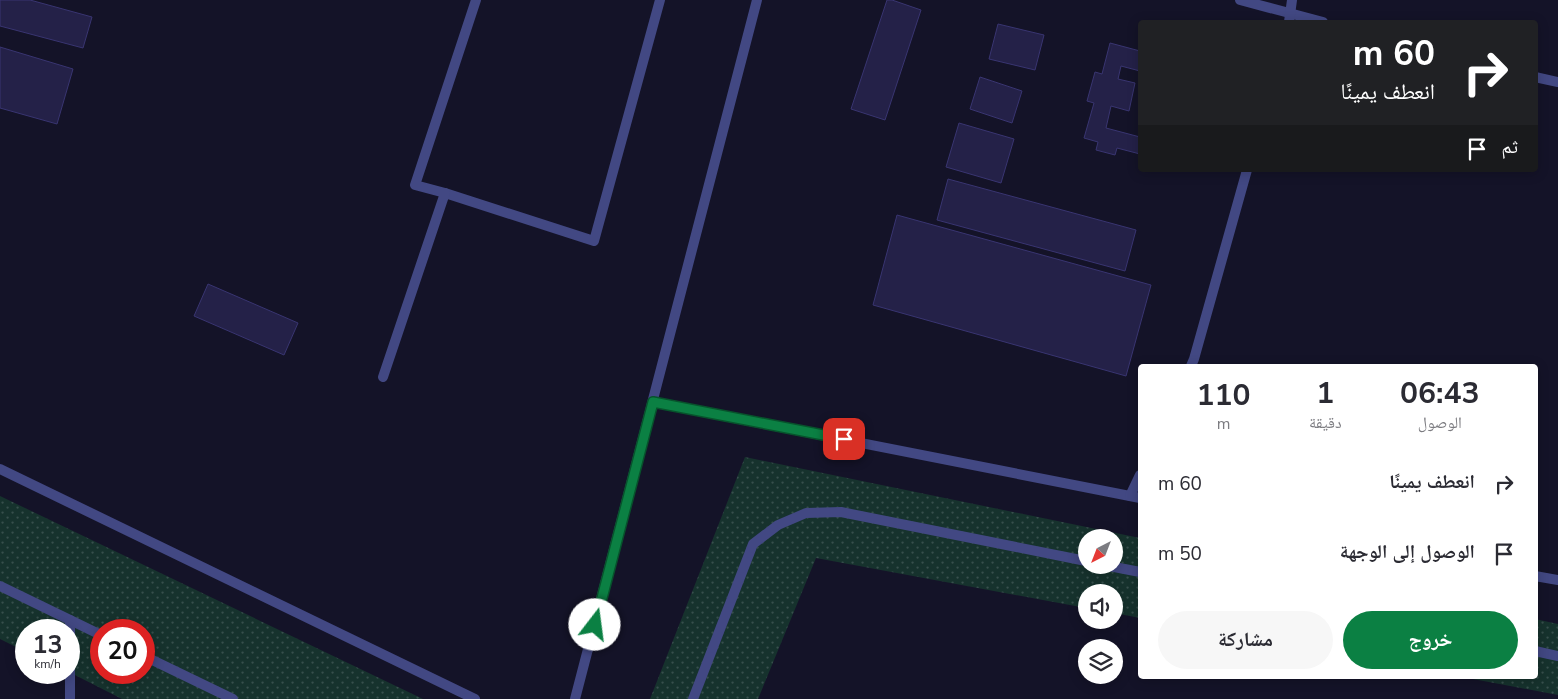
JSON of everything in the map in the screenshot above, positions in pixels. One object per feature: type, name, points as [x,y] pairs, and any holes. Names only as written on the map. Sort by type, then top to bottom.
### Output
[{"type":"street","points":[[476,0],[415,185],[594,241],[660,0]]},
{"type":"street","points":[[575,699],[758,0]]},
{"type":"street","points":[[1240,0],[1290,18],[1306,20]]},
{"type":"street","points":[[1290,18],[1292,0]]},
{"type":"street","points":[[1538,77],[1558,82]]},
{"type":"street","points":[[1192,364],[1246,172]]},
{"type":"street","points":[[384,377],[445,193]]},
{"type":"street","points":[[653,402],[1135,497],[1138,484]]},
{"type":"street","points":[[0,470],[475,699]]},
{"type":"street","points":[[693,699],[753,544],[778,525],[806,513],[841,512],[1078,560]]},
{"type":"street","points":[[1123,569],[1138,572]]},
{"type":"street","points":[[1538,577],[1558,580]]},
{"type":"street","points":[[0,586],[68,619]]},
{"type":"street","points":[[1538,652],[1558,656]]},
{"type":"street","points":[[155,661],[233,699]]},
{"type":"street","points":[[70,684],[70,699]]},
{"type":"green space","points":[[745,457],[1096,529],[1078,529],[1078,574],[1123,574],[1123,535],[1138,538],[1138,618],[1123,615],[1123,584],[1078,584],[1078,607],[816,558],[758,699],[650,699]]},
{"type":"green space","points":[[0,496],[423,699],[122,699],[93,684],[155,684],[155,619],[90,619],[90,683],[80,678],[80,619],[15,619],[15,646],[0,639]]},
{"type":"green space","points":[[1538,620],[1558,624],[1558,695],[1473,679],[1538,679]]},
{"type":"building","points":[[0,0],[30,0],[92,17],[83,48],[0,26]]},
{"type":"building","points":[[887,0],[921,10],[885,120],[851,109]]},
{"type":"building","points":[[998,24],[1044,35],[1035,70],[989,59]]},
{"type":"building","points":[[1110,43],[1138,50],[1138,70],[1121,66],[1118,79],[1135,83],[1129,111],[1111,106],[1106,128],[1138,136],[1138,153],[1117,148],[1115,155],[1096,150],[1098,142],[1084,138],[1094,103],[1087,101],[1095,72],[1102,74]]},
{"type":"building","points":[[0,47],[73,69],[57,124],[0,108]]},
{"type":"building","points":[[980,77],[1022,91],[1012,123],[970,109]]},
{"type":"building","points":[[959,123],[1014,139],[1001,183],[946,167]]},
{"type":"building","points":[[948,179],[1136,230],[1125,271],[937,220]]},
{"type":"building","points":[[897,215],[1151,285],[1126,376],[873,305]]},
{"type":"building","points":[[208,284],[298,323],[284,355],[194,316]]},
{"type":"route","points":[[595,625],[653,402],[844,439]]}]
